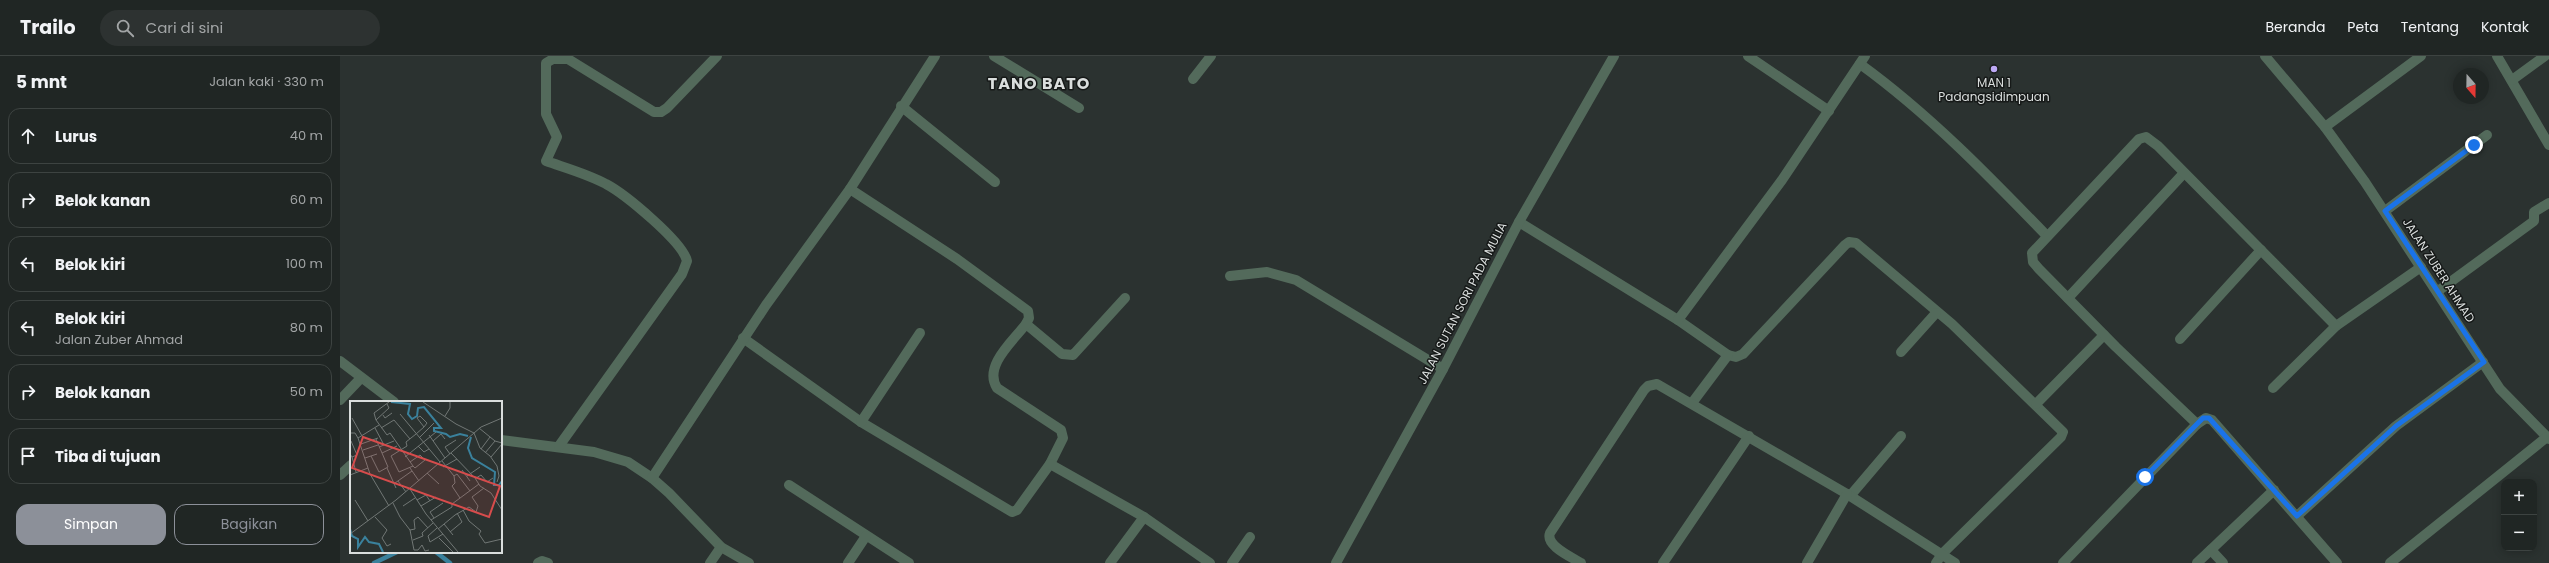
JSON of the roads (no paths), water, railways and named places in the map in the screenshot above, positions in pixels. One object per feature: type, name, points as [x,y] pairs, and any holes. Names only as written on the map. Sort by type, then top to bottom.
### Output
[{"type":"street","points":[[559,446],[682,274],[687,261],[680,246],[624,194],[604,183],[546,161],[557,137],[546,114],[546,63],[553,59],[568,59],[654,112],[661,112],[667,108],[717,56]]},
{"type":"street","points":[[994,56],[1080,108]]},
{"type":"street","points":[[1193,79],[1211,56]]},
{"type":"street","points":[[1748,56],[1829,112]]},
{"type":"street","name":"JALAN ZUBER AHMAD","points":[[2265,56],[2325,127],[2385,211],[2484,362],[2500,389],[2548,438]]},
{"type":"street","points":[[2325,127],[2421,56]]},
{"type":"street","points":[[2497,56],[2549,145]]},
{"type":"street","points":[[2512,80],[2545,56]]},
{"type":"street","points":[[652,478],[743,338],[850,188],[929,58]]},
{"type":"street","name":"JALAN SUTAN SORI PADA MULIA","points":[[1336,563],[1443,369],[1519,222],[1610,58]]},
{"type":"street","points":[[1678,320],[1829,112],[1863,60],[1943,133],[2047,236]]},
{"type":"street","points":[[901,106],[995,182]]},
{"type":"street","points":[[2385,211],[2487,135]]},
{"type":"street","points":[[2197,424],[2104,335],[2032,259],[2032,253],[2047,236],[2141,138],[2146,137],[2154,142],[2336,326]]},
{"type":"street","points":[[2068,298],[2184,172]]},
{"type":"street","points":[[743,338],[861,422],[1012,512],[1017,510],[1050,464],[1063,438],[1061,430],[997,388],[992,379],[993,368],[1026,324],[1029,318],[1028,311],[1007,294],[850,188]]},
{"type":"street","points":[[2438,292],[2534,221],[2534,212],[2549,203]]},
{"type":"street","points":[[1519,222],[1678,320],[1728,355],[1736,357],[1743,354],[1849,242],[1856,243],[1936,313],[1952,324],[2060,427],[2063,432],[2061,437],[1942,554],[1936,563]]},
{"type":"street","points":[[2180,339],[2261,250]]},
{"type":"street","points":[[2273,388],[2336,326],[2421,267]]},
{"type":"street","points":[[1230,276],[1267,272],[1296,280],[1443,369]]},
{"type":"street","points":[[1026,324],[1062,354],[1070,355],[1077,352],[1125,298]]},
{"type":"street","points":[[1901,352],[1936,313]]},
{"type":"street","points":[[861,422],[920,333]]},
{"type":"street","points":[[2036,404],[2104,335]]},
{"type":"street","points":[[1692,403],[1728,355]]},
{"type":"street","points":[[340,361],[393,401]]},
{"type":"street","points":[[2297,516],[2396,426],[2484,362]]},
{"type":"street","points":[[340,400],[361,378]]},
{"type":"street","points":[[1581,563],[1552,544],[1549,538],[1550,533],[1644,390],[1648,386],[1657,384],[1849,495],[1955,563]]},
{"type":"street","points":[[2063,563],[2203,418],[2212,420],[2337,563]]},
{"type":"street","points":[[1663,563],[1749,436]]},
{"type":"street","points":[[1807,563],[1849,495],[1900,436]]},
{"type":"street","points":[[2390,563],[2548,438]]},
{"type":"street","points":[[502,440],[559,446],[610,456],[628,462],[652,478],[721,547],[748,563]]},
{"type":"street","points":[[1050,464],[1144,517],[1210,563]]},
{"type":"street","points":[[340,475],[350,466]]},
{"type":"street","points":[[790,485],[909,563]]},
{"type":"street","points":[[2197,563],[2274,490]]},
{"type":"street","points":[[1110,563],[1144,517]]},
{"type":"street","points":[[848,563],[866,536]]},
{"type":"street","points":[[1232,563],[1250,538]]},
{"type":"street","points":[[710,563],[721,547]]},
{"type":"street","points":[[2211,550],[2223,563]]},
{"type":"street","points":[[538,563],[542,561],[548,563]]},
{"type":"waterway","points":[[374,563],[395,553]]},
{"type":"waterway","points":[[437,553],[450,563]]},
{"type":"place","name":"MAN 1 Padangsidimpuan","points":[[1994,69]]},
{"type":"district","name":"TANO BATO","points":[[1039,83]]}]
